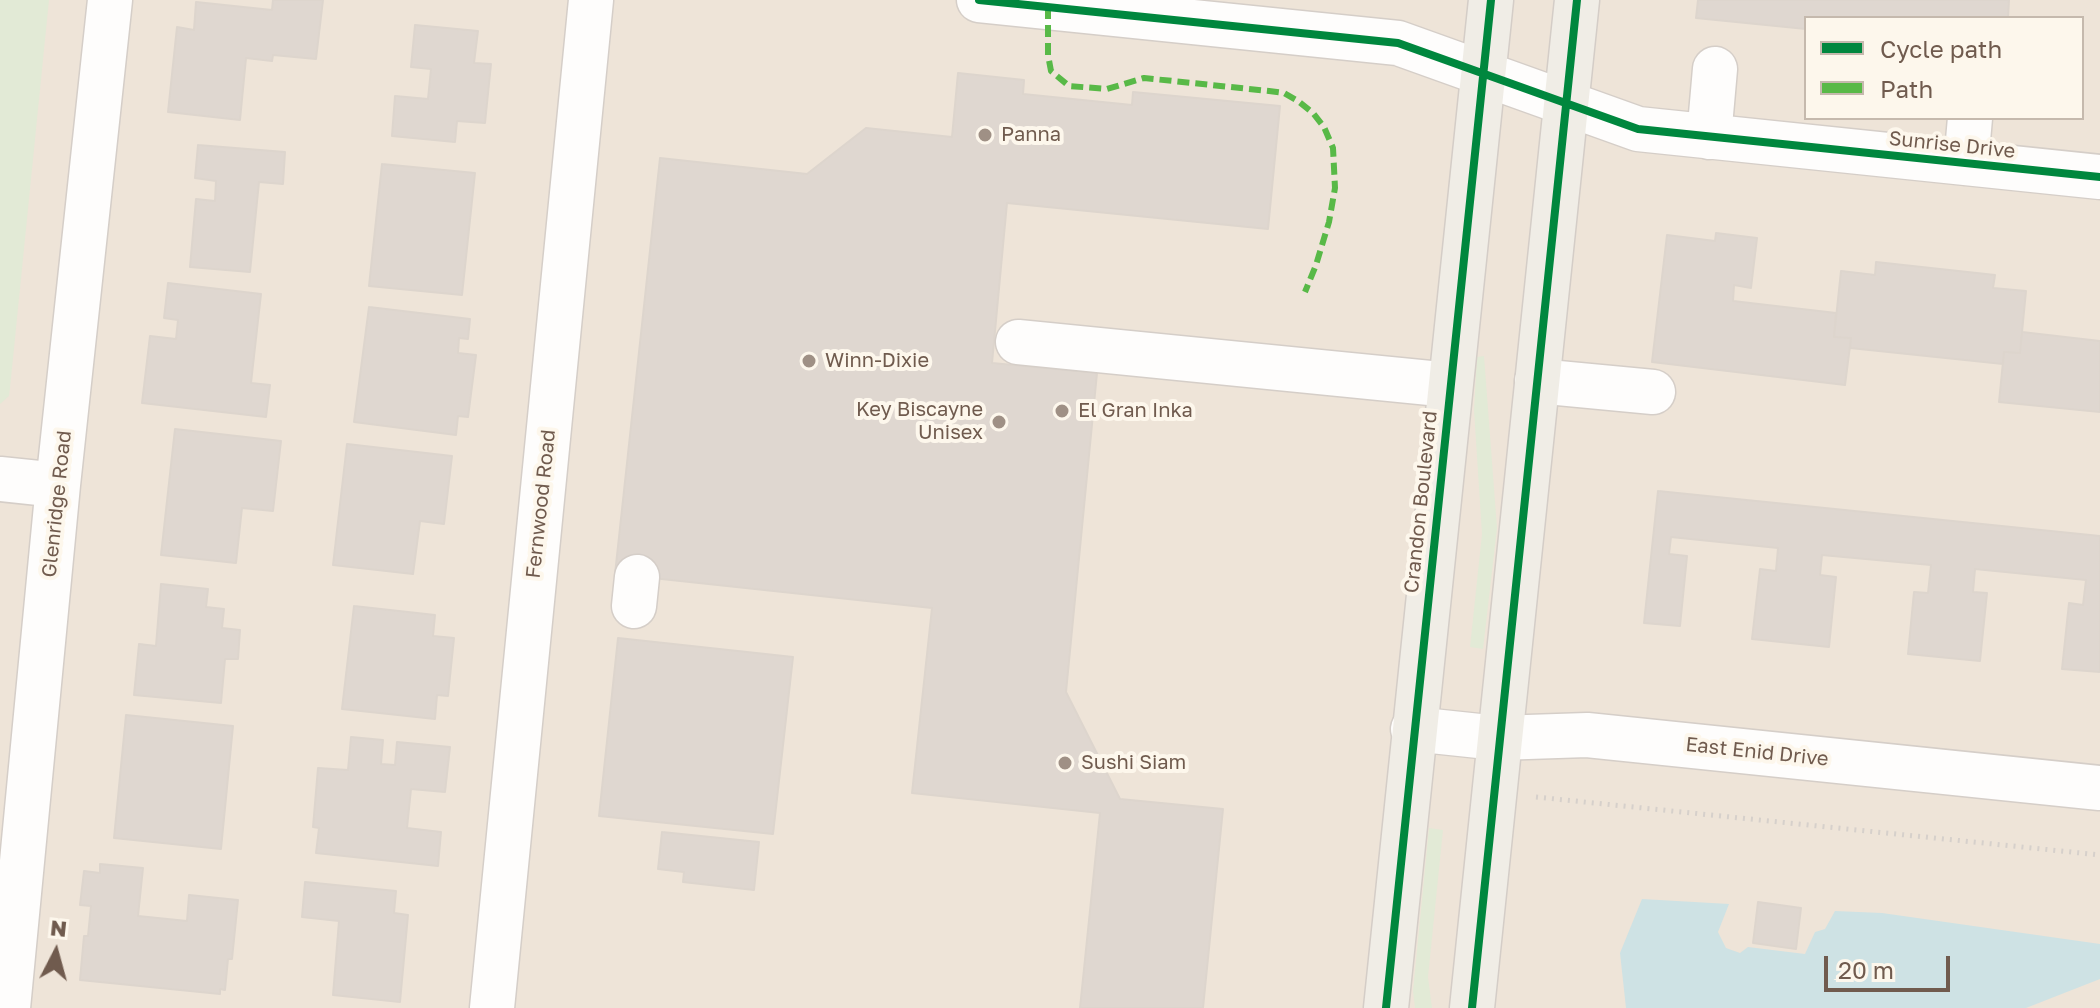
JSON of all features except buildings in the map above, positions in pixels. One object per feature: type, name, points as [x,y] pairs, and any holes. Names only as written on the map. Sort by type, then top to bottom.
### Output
[{"type":"main road","name":"Crandon Boulevard","points":[[1386,1008],[1491,0]]},
{"type":"main road","points":[[1472,1008],[1577,0]]},
{"type":"street","name":"Glenridge Road","points":[[8,1008],[58,485],[110,0]]},
{"type":"street","name":"Fernwood Road","points":[[492,1008],[591,0]]},
{"type":"street","name":"Sunrise Drive","points":[[1005,1],[1398,43],[1638,129],[2100,177]]},
{"type":"street","points":[[1709,137],[1715,69]]},
{"type":"street","points":[[1966,163],[1970,120]]},
{"type":"street","points":[[1018,342],[1450,385]]},
{"type":"street","points":[[1537,381],[1653,392]]},
{"type":"street","points":[[0,479],[58,485]]},
{"type":"street","name":"East Enid Drive","points":[[1413,729],[1498,738],[1587,735],[2100,788]]},
{"type":"path","points":[[1495,793],[2100,855]]},
{"type":"shaded area","points":[[0,0],[2100,0],[2100,1008],[0,1008]]},
{"type":"shaded area","points":[[1642,899],[1729,904],[1718,932],[1726,948],[1740,953],[1748,947],[1805,954],[1815,932],[1825,929],[1835,911],[1882,913],[2100,944],[2100,979],[2026,1008],[1626,1008],[1620,953]]},
{"type":"green space","points":[[0,0],[49,0],[10,388],[9,396],[0,404]]},
{"type":"green space","points":[[1484,356],[1497,528],[1483,649],[1470,647],[1482,534],[1474,410],[1477,357]]},
{"type":"green space","points":[[1429,828],[1443,830],[1428,977],[1432,1008],[1415,1008],[1413,991]]},
{"type":"marked path","points":[[1048,7],[1051,71],[1069,86],[1107,89],[1144,78],[1269,91],[1284,93],[1313,113],[1324,127],[1333,148],[1335,188],[1329,222],[1305,292]]},
{"type":"cycle path","points":[[979,0],[1398,43],[1638,129],[2100,177]]},
{"type":"cycle path","points":[[1386,1008],[1491,0]]},
{"type":"cycle path","points":[[1472,1008],[1577,0]]},
{"type":"place","name":"Panna","points":[[985,135]]},
{"type":"place","name":"Winn-Dixie","points":[[809,361]]},
{"type":"place","name":"El Gran Inka","points":[[1062,411]]},
{"type":"place","name":"Key Biscayne Unisex","points":[[999,422]]},
{"type":"place","name":"Sushi Siam","points":[[1065,763]]}]
